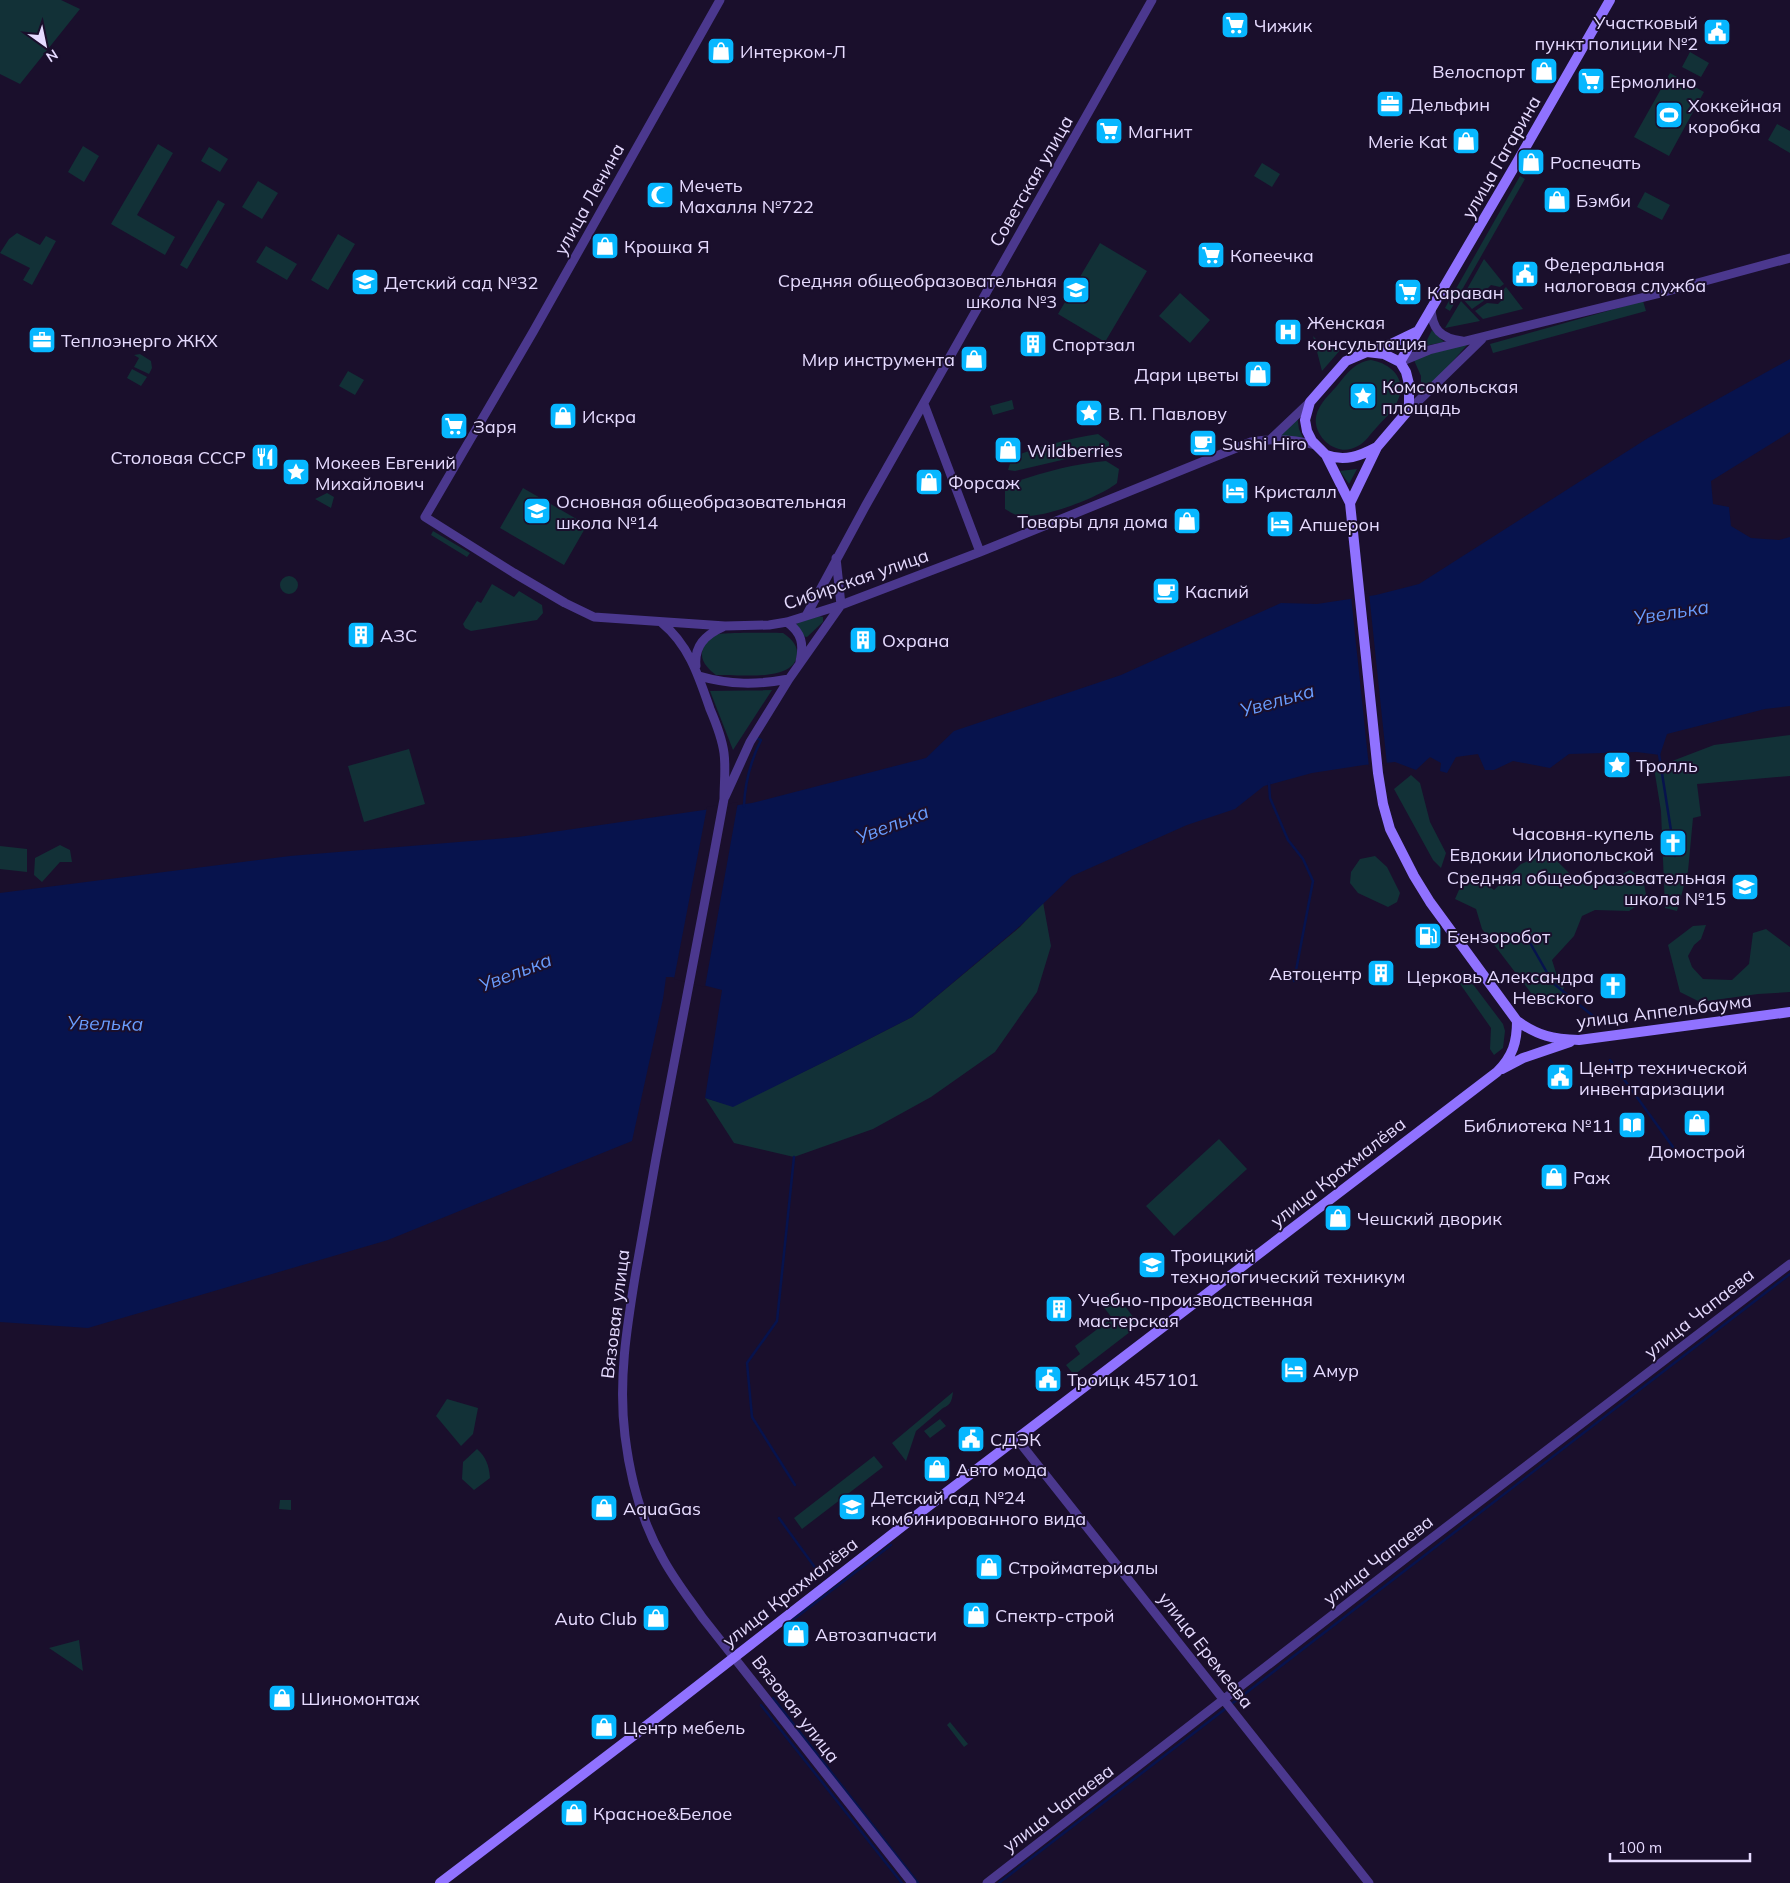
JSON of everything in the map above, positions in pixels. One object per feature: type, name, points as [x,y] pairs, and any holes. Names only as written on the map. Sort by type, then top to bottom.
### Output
[{"type":"main road","name":"улица Гагарина","points":[[1400,362],[1610,0]]},
{"type":"main road","points":[[1377,447],[1348,459],[1333,458],[1326,455],[1309,437],[1306,415],[1310,402],[1346,362],[1391,344],[1419,330]]},
{"type":"main road","points":[[1350,503],[1377,447],[1406,412],[1409,404],[1409,384],[1406,372],[1400,362],[1384,354],[1367,352]]},
{"type":"main road","points":[[1326,455],[1350,503],[1378,773],[1383,804],[1390,829],[1414,876],[1430,902],[1517,1020]]},
{"type":"main road","name":"улица Аппельбаума","points":[[1517,1020],[1532,1031],[1546,1037],[1578,1040],[1790,1012]]},
{"type":"main road","name":"улица Крахмалёва","points":[[440,1883],[1497,1072],[1506,1063],[1517,1037],[1517,1020]]},
{"type":"main road","points":[[1497,1072],[1523,1058],[1578,1040]]},
{"type":"street","name":"улица Ленина","points":[[425,518],[533,332],[720,0]]},
{"type":"street","name":"Советская улица","points":[[806,616],[836,558],[1152,0]]},
{"type":"street","points":[[1400,362],[1429,350],[1790,258]]},
{"type":"street","points":[[1431,308],[1434,325],[1439,332],[1445,337],[1467,341]]},
{"type":"street","points":[[1406,412],[1482,338]]},
{"type":"street","points":[[1271,439],[1310,402]]},
{"type":"street","points":[[924,404],[980,552]]},
{"type":"street","name":"Сибирская улица","points":[[425,518],[522,578],[565,603],[594,617],[725,626],[787,622],[841,606],[1251,442],[1271,439],[1295,440],[1315,445]]},
{"type":"street","points":[[724,799],[750,742],[789,679],[841,606],[836,558]]},
{"type":"street","points":[[787,622],[795,628],[800,636],[802,650],[799,667]]},
{"type":"street","points":[[662,623],[675,634],[698,674],[722,744],[724,754],[724,799]]},
{"type":"street","points":[[698,674],[696,659],[700,643],[713,632],[725,626]]},
{"type":"street","points":[[698,674],[721,682],[766,684],[789,679]]},
{"type":"street","name":"Вязовая улица","points":[[724,799],[627,1326],[622,1377],[622,1406],[631,1471],[639,1503],[651,1536],[662,1558],[678,1582],[912,1883]]},
{"type":"street","name":"улица Чапаева","points":[[987,1883],[1790,1264]]},
{"type":"street","name":"улица Еремеева","points":[[1017,1439],[1369,1883]]},
{"type":"green space","points":[[0,0],[61,0],[80,9],[20,84],[0,74]]},
{"type":"green space","points":[[1690,52],[1709,63],[1701,77],[1682,67]]},
{"type":"green space","name":"Хоккейная коробка","points":[[1670,73],[1704,92],[1669,156],[1634,137]]},
{"type":"green space","points":[[1777,124],[1790,131],[1790,153],[1768,140]]},
{"type":"green space","points":[[158,144],[173,153],[137,215],[175,237],[165,255],[111,224]]},
{"type":"green space","points":[[83,146],[99,156],[84,182],[68,172]]},
{"type":"green space","points":[[209,147],[228,159],[220,172],[201,161]]},
{"type":"green space","points":[[1262,163],[1280,174],[1272,187],[1254,176]]},
{"type":"green space","points":[[1520,176],[1525,179],[1450,311],[1445,308]]},
{"type":"green space","points":[[258,181],[278,193],[262,219],[242,207]]},
{"type":"green space","points":[[1645,192],[1670,205],[1662,220],[1637,207]]},
{"type":"green space","points":[[218,200],[225,204],[187,269],[180,265]]},
{"type":"green space","points":[[17,233],[40,245],[46,236],[56,241],[32,285],[23,280],[30,268],[0,253],[9,239]]},
{"type":"green space","points":[[338,234],[355,244],[328,290],[311,280]]},
{"type":"green space","points":[[1100,243],[1147,271],[1105,342],[1058,314]]},
{"type":"green space","points":[[266,246],[297,264],[287,280],[256,262]]},
{"type":"green space","points":[[1484,259],[1504,284],[1500,287],[1491,285],[1484,292],[1485,300],[1472,309],[1462,298]]},
{"type":"green space","points":[[1506,287],[1523,309],[1483,319],[1475,311],[1487,303],[1498,304],[1503,299],[1503,290]]},
{"type":"green space","points":[[1180,293],[1210,320],[1190,343],[1159,316]]},
{"type":"green space","points":[[1461,301],[1480,321],[1445,328]]},
{"type":"green space","points":[[1643,301],[1646,311],[1493,353],[1490,344]]},
{"type":"green space","points":[[1432,330],[1444,342],[1424,346]]},
{"type":"green space","points":[[1313,336],[1326,346],[1342,348],[1322,371]]},
{"type":"green space","points":[[1468,344],[1421,397],[1421,376],[1413,358]]},
{"type":"green space","points":[[140,354],[151,361],[152,368],[149,374],[134,367],[139,358],[134,355]]},
{"type":"green space","points":[[1371,360],[1386,365],[1397,375],[1401,388],[1400,396],[1392,410],[1363,443],[1350,449],[1341,450],[1326,442],[1319,433],[1316,420],[1319,408],[1355,366]]},
{"type":"green space","points":[[132,369],[147,377],[141,386],[127,378]]},
{"type":"green space","points":[[348,371],[364,380],[355,395],[339,386]]},
{"type":"green space","points":[[1012,400],[1014,409],[993,415],[990,406]]},
{"type":"green space","points":[[1297,416],[1299,429],[1304,440],[1279,436]]},
{"type":"green space","points":[[1098,434],[1109,442],[1109,449],[1015,471],[1008,470],[1012,457],[1055,443]]},
{"type":"green space","points":[[1106,461],[1119,469],[1117,483],[1086,500],[1072,506],[1032,516],[1013,514],[1005,509],[1005,485],[1080,464]]},
{"type":"green space","points":[[1357,469],[1349,484],[1340,471]]},
{"type":"green space","points":[[523,488],[587,525],[564,565],[500,528]]},
{"type":"green space","points":[[327,493],[334,497],[331,508],[315,499]]},
{"type":"green space","points":[[433,531],[470,553],[467,557],[431,535]]},
{"type":"green space","points":[[289,576],[295,579],[298,585],[295,591],[289,594],[283,591],[280,585],[283,579]]},
{"type":"green space","points":[[492,584],[514,597],[519,591],[542,605],[543,613],[537,620],[471,631],[465,628],[463,624],[477,601],[481,603]]},
{"type":"green space","points":[[819,616],[823,617],[823,622],[807,637],[802,636],[796,625],[798,622]]},
{"type":"green space","points":[[783,633],[791,639],[797,651],[794,664],[786,670],[750,676],[716,675],[704,663],[703,648],[716,635]]},
{"type":"green space","points":[[772,690],[733,750],[710,691]]},
{"type":"green space","points":[[1790,735],[1790,776],[1697,784],[1701,816],[1693,818],[1688,871],[1677,911],[1665,908],[1661,811],[1654,768],[1714,745]]},
{"type":"green space","points":[[409,749],[425,804],[364,822],[348,766]]},
{"type":"green space","points":[[1411,775],[1420,783],[1430,822],[1446,853],[1441,868],[1433,860],[1394,789]]},
{"type":"green space","points":[[60,845],[70,850],[72,862],[60,862],[42,882],[34,875],[35,858]]},
{"type":"green space","points":[[0,846],[27,849],[27,872],[0,869]]},
{"type":"green space","points":[[1375,856],[1387,867],[1400,893],[1397,902],[1388,907],[1358,893],[1350,883],[1351,872],[1360,859]]},
{"type":"green space","points":[[1541,856],[1554,858],[1575,879],[1602,885],[1630,870],[1643,879],[1647,899],[1629,911],[1595,910],[1582,916],[1574,936],[1552,960],[1557,976],[1564,987],[1559,1002],[1541,1006],[1482,929],[1476,909],[1455,899],[1462,883],[1472,873],[1494,890],[1521,864]]},
{"type":"green space","points":[[1043,902],[1051,946],[1037,992],[995,1052],[931,1097],[873,1129],[794,1157],[734,1143],[705,1098],[733,1106],[912,1017],[1020,927]]},
{"type":"green space","points":[[1706,925],[1701,939],[1694,945],[1688,956],[1692,967],[1703,979],[1732,980],[1749,964],[1753,933],[1766,929],[1790,947],[1790,992],[1758,994],[1700,1002],[1680,992],[1668,945],[1693,926]]},
{"type":"green space","points":[[1463,971],[1503,1024],[1505,1031],[1503,1048],[1494,1055],[1490,1049],[1491,1028],[1458,981]]},
{"type":"green space","points":[[1219,1139],[1247,1169],[1174,1236],[1146,1206]]},
{"type":"green space","points":[[1114,1291],[1139,1325],[1074,1375],[1066,1365],[1080,1354],[1075,1346],[1112,1318],[1100,1302]]},
{"type":"green space","points":[[953,1392],[952,1400],[949,1404],[916,1431],[906,1461],[892,1443]]},
{"type":"green space","points":[[447,1399],[478,1408],[473,1434],[461,1446],[436,1416]]},
{"type":"green space","points":[[940,1419],[946,1426],[930,1438],[924,1431]]},
{"type":"green space","points":[[477,1449],[483,1455],[489,1469],[490,1478],[474,1490],[462,1479],[463,1462]]},
{"type":"green space","points":[[874,1456],[883,1467],[802,1529],[794,1518]]},
{"type":"green space","points":[[280,1500],[291,1500],[291,1510],[279,1509]]},
{"type":"green space","points":[[79,1640],[83,1671],[49,1648]]},
{"type":"green space","points":[[950,1722],[968,1744],[964,1747],[947,1725]]},
{"type":"water","name":"Увелька","points":[[1790,359],[1790,432],[1711,481],[1713,504],[1729,507],[1731,526],[1751,538],[1779,540],[1790,537],[1790,706],[1765,709],[1667,734],[1660,755],[1637,752],[1569,754],[1550,768],[1513,761],[1494,770],[1485,770],[1478,754],[1456,757],[1447,773],[1440,771],[1441,763],[1430,757],[1416,770],[1395,762],[1364,765],[1312,773],[1264,786],[1235,809],[1187,825],[1072,876],[1020,926],[912,1017],[733,1107],[705,1098],[722,990],[666,977],[663,999],[632,1141],[388,1240],[88,1328],[0,1322],[0,893],[290,856],[518,837],[752,803],[926,758],[954,731],[1121,675],[1281,603],[1317,604],[1376,595],[1419,584],[1648,438]]},
{"type":"pier","points":[[1369,593],[1387,765],[1369,767],[1351,596]]},
{"type":"pier","points":[[738,802],[705,987],[674,979],[707,807]]},
{"type":"waterway","points":[[744,806],[749,772],[761,740],[756,738]]},
{"type":"waterway","points":[[1659,754],[1675,856]]},
{"type":"waterway","points":[[1269,783],[1270,798],[1288,840],[1303,859],[1313,881],[1294,981]]},
{"type":"waterway","points":[[1525,934],[1553,983],[1593,1016],[1606,1020]]},
{"type":"waterway","points":[[1610,1060],[1673,1147]]},
{"type":"waterway","points":[[794,1157],[777,1321],[747,1363],[752,1417],[795,1485]]},
{"type":"waterway","points":[[999,1883],[1790,1274]]},
{"type":"waterway","points":[[779,1518],[819,1573]]},
{"type":"waterway","points":[[790,1622],[891,1545]]},
{"type":"waterway","points":[[773,1698],[918,1883]]},
{"type":"waterway","points":[[761,1705],[902,1883]]},
{"type":"place","name":"Чижик","points":[[1235,25]]},
{"type":"place","name":"Участковый пункт полиции №2","points":[[1717,32]]},
{"type":"place","name":"Интерком-Л","points":[[721,51]]},
{"type":"place","name":"Велоспорт","points":[[1544,71]]},
{"type":"place","name":"Ермолино","points":[[1591,81]]},
{"type":"place","name":"Дельфин","points":[[1390,104]]},
{"type":"place","name":"Хоккейная коробка","points":[[1669,115]]},
{"type":"place","name":"Магнит","points":[[1109,131]]},
{"type":"place","name":"Merie Kat","points":[[1466,141]]},
{"type":"place","name":"Роспечать","points":[[1531,162]]},
{"type":"place","name":"Мечеть Махалля №722","points":[[660,195]]},
{"type":"place","name":"Бэмби","points":[[1557,200]]},
{"type":"place","name":"Крошка Я","points":[[605,246]]},
{"type":"place","name":"Копеечка","points":[[1211,255]]},
{"type":"place","name":"Федеральная налоговая служба","points":[[1525,274]]},
{"type":"place","name":"Детский сад №32","points":[[365,282]]},
{"type":"place","name":"Средняя общеобразовательная школа №3","points":[[1076,290]]},
{"type":"place","name":"Караван","points":[[1408,292]]},
{"type":"place","name":"Женская консультация","points":[[1288,332]]},
{"type":"place","name":"Теплоэнерго ЖКХ","points":[[42,340]]},
{"type":"place","name":"Спортзал","points":[[1033,344]]},
{"type":"place","name":"Мир инструмента","points":[[974,359]]},
{"type":"place","name":"Дари цветы","points":[[1258,374]]},
{"type":"place","name":"Комсомольская площадь","points":[[1363,396]]},
{"type":"place","name":"В. П. Павлову","points":[[1089,413]]},
{"type":"place","name":"Искра","points":[[563,416]]},
{"type":"place","name":"Заря","points":[[454,426]]},
{"type":"place","name":"Sushi Hiro","points":[[1203,443]]},
{"type":"place","name":"Wildberries","points":[[1008,450]]},
{"type":"place","name":"Столовая СССР","points":[[265,457]]},
{"type":"place","name":"Мокеев Евгений Михайлович","points":[[296,472]]},
{"type":"place","name":"Форсаж","points":[[929,482]]},
{"type":"place","name":"Кристалл","points":[[1235,491]]},
{"type":"place","name":"Основная общеобразовательная школа №14","points":[[537,511]]},
{"type":"place","name":"Товары для дома","points":[[1187,521]]},
{"type":"place","name":"Апшерон","points":[[1280,524]]},
{"type":"place","name":"Каспий","points":[[1166,591]]},
{"type":"place","name":"АЗС","points":[[361,635]]},
{"type":"place","name":"Охрана","points":[[863,640]]},
{"type":"place","name":"Тролль","points":[[1617,765]]},
{"type":"place","name":"Часовня-купель Евдокии Илиопольской","points":[[1673,843]]},
{"type":"place","name":"Средняя общеобразовательная школа №15","points":[[1745,887]]},
{"type":"place","name":"Бензоробот","points":[[1428,936]]},
{"type":"place","name":"Автоцентр","points":[[1381,973]]},
{"type":"place","name":"Церковь Александра Невского","points":[[1613,986]]},
{"type":"place","name":"Центр технической инвентаризации","points":[[1560,1077]]},
{"type":"place","name":"Домострой","points":[[1697,1123]]},
{"type":"place","name":"Библиотека №11","points":[[1632,1125]]},
{"type":"place","name":"Раж","points":[[1554,1177]]},
{"type":"place","name":"Чешский дворик","points":[[1338,1218]]},
{"type":"place","name":"Троицкий технологический техникум","points":[[1152,1265]]},
{"type":"place","name":"Учебно-производственная мастерская","points":[[1059,1309]]},
{"type":"place","name":"Амур","points":[[1294,1370]]},
{"type":"place","name":"Троицк 457101","points":[[1048,1379]]},
{"type":"place","name":"СДЭК","points":[[971,1439]]},
{"type":"place","name":"Авто мода","points":[[937,1469]]},
{"type":"place","name":"Детский сад №24 комбинированного вида","points":[[852,1507]]},
{"type":"place","name":"AquaGas","points":[[604,1508]]},
{"type":"place","name":"Стройматериалы","points":[[989,1567]]},
{"type":"place","name":"Спектр-строй","points":[[976,1615]]},
{"type":"place","name":"Auto Club","points":[[656,1618]]},
{"type":"place","name":"Автозапчасти","points":[[796,1634]]},
{"type":"place","name":"Шиномонтаж","points":[[282,1698]]},
{"type":"place","name":"Центр мебель","points":[[604,1727]]},
{"type":"place","name":"Красное&Белое","points":[[574,1813]]}]
